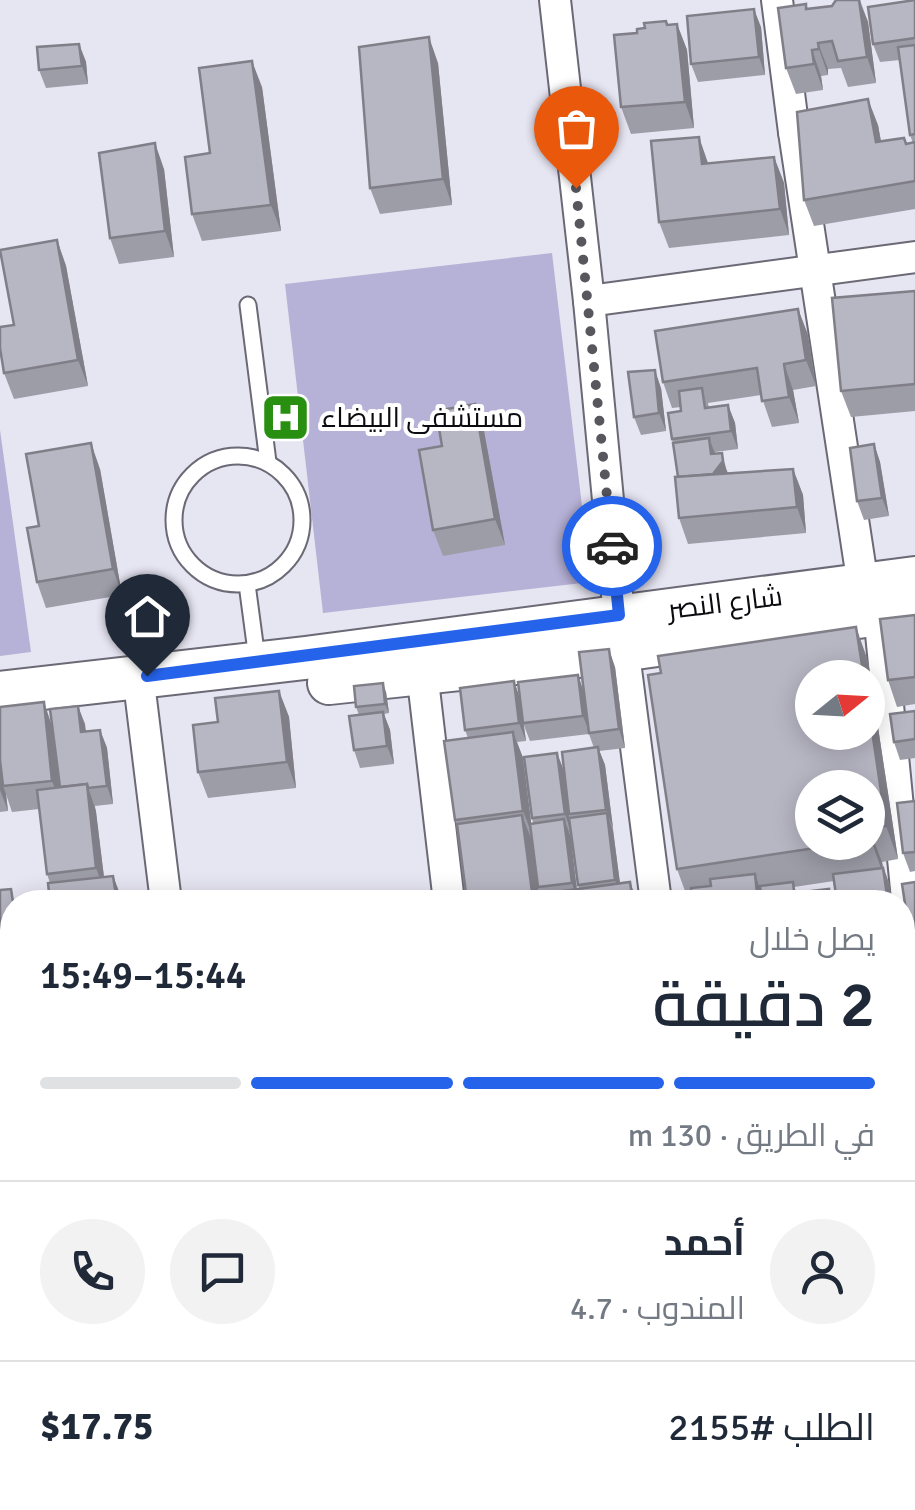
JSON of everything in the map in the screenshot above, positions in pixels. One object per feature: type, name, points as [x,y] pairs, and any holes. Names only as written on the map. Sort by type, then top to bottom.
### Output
[{"type":"street","points":[[555,0],[621,632],[654,890]]},
{"type":"street","points":[[777,0],[816,270],[886,602],[908,890]]},
{"type":"street","points":[[794,132],[870,122]]},
{"type":"street","points":[[589,301],[915,257]]},
{"type":"street","name":"شارع النصر","points":[[0,716],[141,699],[306,672],[886,602],[915,578]]},
{"type":"street","name":"شارع النصر","points":[[0,693],[257,663],[306,672],[422,672],[621,632]]},
{"type":"street","points":[[422,672],[447,890]]},
{"type":"street","points":[[141,699],[165,890]]},
{"type":"lane","points":[[248,305],[268,462]]},
{"type":"lane","points":[[238,455],[268,462],[292,484],[302,514],[297,547],[277,572],[247,584],[217,581],[192,565],[176,539],[174,508],[186,481],[210,462],[238,455]]},
{"type":"lane","points":[[247,584],[257,663]]},
{"type":"shaded area","points":[[552,253],[591,582],[323,613],[285,284]]},
{"type":"shaded area","points":[[0,430],[31,652],[0,656]]},
{"type":"building","points":[[836,0],[859,0],[867,57],[838,61],[832,41],[818,43],[819,49],[812,50],[814,64],[786,68],[778,8],[832,6]]},
{"type":"building","points":[[915,0],[915,38],[873,44],[868,7]]},
{"type":"building","points":[[754,9],[759,57],[691,64],[687,16]]},
{"type":"building","points":[[666,21],[667,25],[677,24],[685,102],[621,107],[614,35],[637,33],[637,29],[645,28],[644,23]]},
{"type":"building","points":[[429,37],[443,179],[370,188],[359,47]]},
{"type":"building","points":[[79,44],[82,66],[39,70],[37,47]]},
{"type":"building","points":[[915,45],[915,134],[910,135],[898,47]]},
{"type":"building","points":[[252,61],[271,205],[192,214],[185,157],[210,153],[199,68]]},
{"type":"building","points":[[868,99],[876,142],[904,138],[906,144],[915,142],[915,181],[804,200],[797,112]]},
{"type":"building","points":[[699,137],[702,164],[774,157],[780,209],[659,222],[651,141]]},
{"type":"building","points":[[155,143],[165,231],[110,238],[99,153]]},
{"type":"building","points":[[57,240],[78,360],[4,373],[0,327],[14,325],[0,250]]},
{"type":"building","points":[[915,291],[915,384],[841,391],[832,298]]},
{"type":"building","points":[[798,309],[806,360],[784,364],[789,397],[762,401],[757,368],[663,382],[655,331]]},
{"type":"building","points":[[655,370],[659,413],[634,417],[628,372]]},
{"type":"building","points":[[702,388],[705,408],[728,405],[731,431],[672,439],[668,413],[681,411],[679,391]]},
{"type":"building","points":[[475,404],[495,519],[433,530],[419,450],[442,446],[436,411]]},
{"type":"building","points":[[709,438],[711,454],[722,453],[723,461],[713,474],[678,477],[673,443]]},
{"type":"building","points":[[91,443],[113,569],[37,582],[27,528],[39,526],[26,454]]},
{"type":"building","points":[[874,444],[882,498],[857,501],[850,448]]},
{"type":"building","points":[[793,469],[797,507],[679,518],[675,477]]},
{"type":"building","points":[[915,615],[915,677],[888,680],[880,619]]},
{"type":"building","points":[[856,627],[861,660],[795,660],[795,750],[875,750],[878,770],[795,770],[795,851],[677,869],[648,675],[661,673],[658,656]]},
{"type":"building","points":[[609,649],[619,729],[589,733],[579,652]]},
{"type":"building","points":[[578,675],[583,716],[523,723],[518,682]]},
{"type":"building","points":[[514,681],[519,723],[465,730],[460,688]]},
{"type":"building","points":[[383,683],[385,704],[356,707],[354,686]]},
{"type":"building","points":[[279,691],[287,762],[198,772],[193,725],[218,722],[215,698]]},
{"type":"building","points":[[44,702],[52,781],[3,786],[0,707]]},
{"type":"building","points":[[78,706],[81,732],[100,730],[107,786],[60,787],[50,709]]},
{"type":"building","points":[[915,711],[915,739],[894,742],[890,714]]},
{"type":"building","points":[[383,712],[387,746],[354,750],[349,716]]},
{"type":"building","points":[[513,732],[523,811],[455,820],[444,741]]},
{"type":"building","points":[[598,747],[606,810],[569,814],[562,752]]},
{"type":"building","points":[[557,753],[565,814],[532,818],[524,757]]},
{"type":"building","points":[[87,784],[96,868],[47,874],[37,790]]},
{"type":"building","points":[[915,801],[915,852],[903,853],[897,803]]},
{"type":"building","points":[[607,813],[615,880],[578,885],[569,818]]},
{"type":"building","points":[[522,815],[532,890],[466,890],[457,824]]},
{"type":"building","points":[[564,819],[572,883],[538,887],[530,824]]},
{"type":"building","points":[[883,868],[886,890],[835,890],[833,874]]},
{"type":"building","points":[[755,874],[757,890],[691,890],[711,886],[710,879]]},
{"type":"building","points":[[113,876],[115,890],[49,890],[48,883]]},
{"type":"building","points":[[630,882],[631,890],[571,890]]},
{"type":"building","points":[[793,882],[794,890],[760,890],[760,886]]},
{"type":"building","points":[[915,882],[915,890],[903,890],[902,884]]},
{"type":"way so far","points":[[576,188],[612,546]]},
{"type":"place","name":"مستشفى البيضاء","points":[[286,417]]},
{"type":"route","points":[[147,676],[619,615],[612,546]]}]
